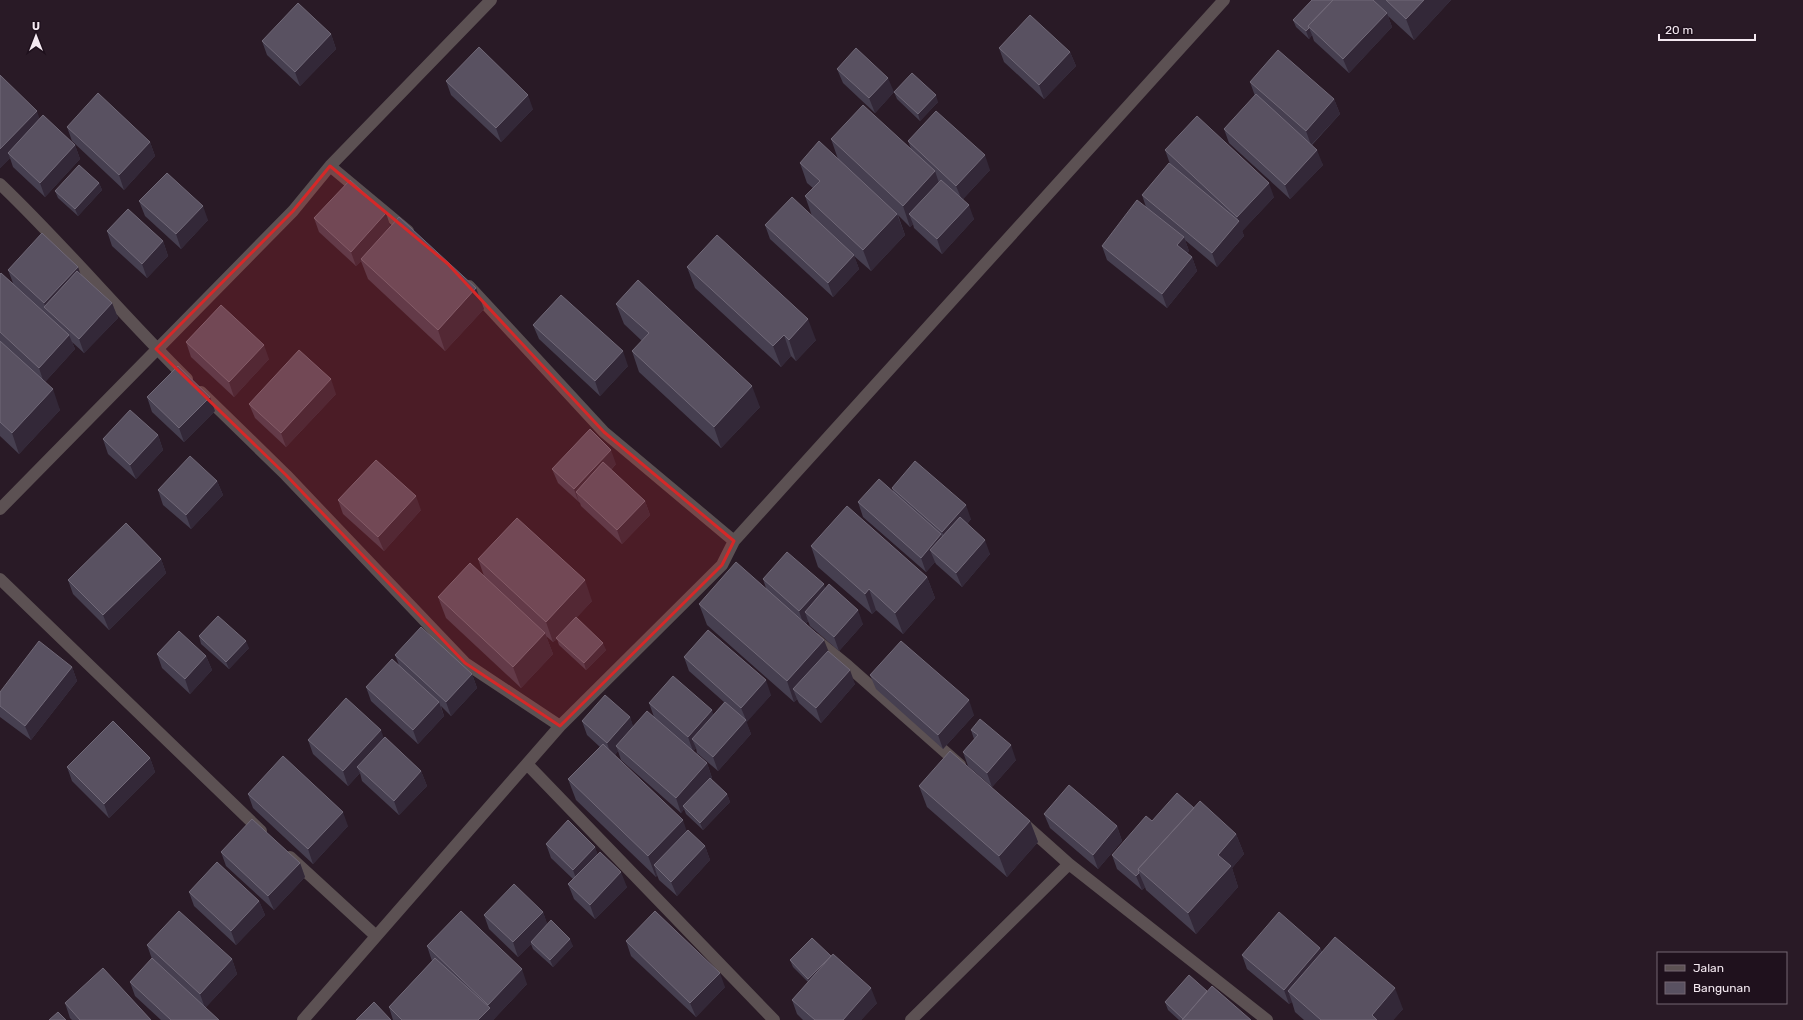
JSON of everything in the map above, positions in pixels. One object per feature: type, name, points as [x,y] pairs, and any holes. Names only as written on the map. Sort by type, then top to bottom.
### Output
[{"type":"street","points":[[0,509],[293,211],[330,166],[491,0]]},
{"type":"street","points":[[303,1020],[560,726],[722,565],[734,541],[1224,0]]},
{"type":"street","points":[[330,166],[418,239]]},
{"type":"street","points":[[0,184],[41,224],[156,349],[286,475],[465,662],[560,726]]},
{"type":"street","points":[[459,275],[604,432],[734,541]]},
{"type":"street","points":[[722,565],[734,574]]},
{"type":"street","points":[[0,579],[271,840]]},
{"type":"street","points":[[806,632],[848,666],[971,775]]},
{"type":"street","points":[[527,764],[774,1020]]},
{"type":"street","points":[[1011,812],[1069,864],[1268,1020]]},
{"type":"street","points":[[283,850],[376,936]]},
{"type":"street","points":[[910,1020],[1069,864]]},
{"type":"highlighted area","points":[[330,166],[448,264],[604,432],[734,541],[722,565],[560,726],[465,663],[286,475],[156,349],[293,211]]},
{"type":"building","points":[[1312,0],[1333,0],[1308,26],[1309,28],[1306,31],[1293,20]]},
{"type":"building","points":[[1333,0],[1373,0],[1387,13],[1343,59],[1308,26]]},
{"type":"building","points":[[1386,0],[1424,0],[1406,19]]},
{"type":"building","points":[[298,3],[331,34],[295,72],[262,41]]},
{"type":"building","points":[[1030,15],[1070,52],[1039,85],[999,48]]},
{"type":"building","points":[[479,47],[528,95],[496,128],[446,81]]},
{"type":"building","points":[[856,48],[888,78],[869,98],[837,69]]},
{"type":"building","points":[[1278,50],[1334,99],[1306,131],[1250,82]]},
{"type":"building","points":[[912,73],[936,95],[918,114],[894,92]]},
{"type":"building","points":[[0,75],[37,111],[0,149]]},
{"type":"building","points":[[98,93],[150,142],[119,175],[67,127]]},
{"type":"building","points":[[1256,94],[1317,150],[1285,185],[1224,129]]},
{"type":"building","points":[[863,105],[935,171],[903,206],[831,139]]},
{"type":"building","points":[[936,111],[985,155],[956,186],[908,141]]},
{"type":"building","points":[[43,115],[75,145],[40,183],[8,153]]},
{"type":"building","points":[[1197,116],[1269,183],[1237,217],[1165,150]]},
{"type":"building","points":[[819,141],[897,214],[863,250],[805,196],[820,181],[800,163]]},
{"type":"building","points":[[1169,163],[1239,221],[1212,253],[1142,195]]},
{"type":"building","points":[[79,165],[99,183],[75,209],[55,191]]},
{"type":"building","points":[[167,173],[203,206],[176,234],[139,201]]},
{"type":"building","points":[[350,180],[386,213],[351,252],[314,218]]},
{"type":"building","points":[[941,180],[969,205],[937,239],[909,214]]},
{"type":"building","points":[[792,197],[854,255],[828,283],[765,225]]},
{"type":"building","points":[[1137,200],[1184,237],[1177,245],[1192,257],[1162,294],[1102,246]]},
{"type":"building","points":[[128,209],[163,241],[142,264],[107,231]]},
{"type":"building","points":[[399,217],[476,288],[438,330],[361,259]]},
{"type":"building","points":[[42,233],[78,267],[44,303],[8,270]]},
{"type":"building","points":[[717,235],[808,319],[789,340],[784,335],[773,346],[687,267]]},
{"type":"building","points":[[77,271],[112,303],[79,339],[44,307]]},
{"type":"building","points":[[1,273],[69,335],[39,368],[0,332]]},
{"type":"building","points":[[638,280],[752,386],[714,427],[632,351],[649,333],[616,304]]},
{"type":"building","points":[[561,295],[623,351],[595,381],[533,325]]},
{"type":"building","points":[[221,305],[264,345],[229,382],[186,342]]},
{"type":"building","points":[[0,341],[53,389],[12,433],[0,422]]},
{"type":"building","points":[[299,350],[331,379],[281,433],[249,404]]},
{"type":"building","points":[[178,366],[210,397],[179,428],[147,397]]},
{"type":"building","points":[[130,410],[158,435],[130,465],[103,439]]},
{"type":"building","points":[[590,429],[611,450],[574,489],[552,469]]},
{"type":"building","points":[[190,456],[217,481],[186,515],[158,490]]},
{"type":"building","points":[[376,460],[416,496],[378,537],[338,500]]},
{"type":"building","points":[[915,461],[966,505],[942,532],[892,488]]},
{"type":"building","points":[[603,462],[645,501],[617,530],[576,492]]},
{"type":"building","points":[[879,479],[941,534],[921,558],[858,502]]},
{"type":"building","points":[[847,506],[927,577],[895,613],[869,589],[865,594],[811,546]]},
{"type":"building","points":[[960,517],[985,540],[956,573],[930,550]]},
{"type":"building","points":[[517,518],[585,580],[546,622],[478,559]]},
{"type":"building","points":[[126,523],[161,559],[103,615],[68,580]]},
{"type":"building","points":[[787,552],[824,584],[799,611],[763,579]]},
{"type":"building","points":[[736,562],[824,640],[787,681],[699,604]]},
{"type":"building","points":[[470,563],[545,633],[513,667],[438,597]]},
{"type":"building","points":[[829,584],[858,610],[834,637],[805,612]]},
{"type":"building","points":[[218,616],[246,641],[226,662],[199,636]]},
{"type":"building","points":[[576,617],[603,643],[584,663],[556,638]]},
{"type":"building","points":[[421,627],[472,674],[446,702],[395,655]]},
{"type":"building","points":[[708,630],[766,680],[741,708],[684,657]]},
{"type":"building","points":[[179,631],[206,656],[185,679],[157,654]]},
{"type":"building","points":[[39,641],[72,667],[25,726],[0,706],[0,692]]},
{"type":"building","points":[[901,641],[969,700],[938,735],[870,675]]},
{"type":"building","points":[[828,651],[850,670],[816,708],[793,689]]},
{"type":"building","points":[[392,659],[439,702],[413,730],[366,687]]},
{"type":"building","points":[[673,676],[712,710],[688,737],[649,703]]},
{"type":"building","points":[[605,695],[630,717],[607,743],[582,721]]},
{"type":"building","points":[[346,698],[381,730],[343,771],[308,740]]},
{"type":"building","points":[[725,702],[746,720],[713,757],[692,739]]},
{"type":"building","points":[[647,711],[707,763],[676,798],[616,746]]},
{"type":"building","points":[[980,719],[1011,745],[987,773],[963,752],[978,735],[971,730]]},
{"type":"building","points":[[113,721],[150,758],[104,804],[67,767]]},
{"type":"building","points":[[385,737],[421,771],[394,801],[357,767]]},
{"type":"building","points":[[603,744],[683,820],[648,856],[568,779]]},
{"type":"building","points":[[950,751],[1030,821],[999,856],[919,786]]},
{"type":"building","points":[[283,756],[343,812],[308,849],[248,794]]},
{"type":"building","points":[[710,778],[727,794],[700,823],[683,806]]},
{"type":"building","points":[[1069,785],[1117,826],[1093,855],[1044,814]]},
{"type":"building","points":[[1177,793],[1194,808],[1138,869],[1139,873],[1136,876],[1112,855],[1146,816],[1152,821]]},
{"type":"building","points":[[1200,801],[1236,834],[1218,855],[1231,866],[1188,913],[1138,869]]},
{"type":"building","points":[[252,819],[300,863],[268,896],[221,852]]},
{"type":"building","points":[[568,820],[595,847],[573,870],[546,844]]},
{"type":"building","points":[[688,830],[705,846],[671,882],[654,865]]},
{"type":"building","points":[[600,852],[621,872],[590,905],[568,884]]},
{"type":"building","points":[[217,862],[259,901],[231,931],[189,892]]},
{"type":"building","points":[[514,884],[543,912],[513,942],[484,915]]},
{"type":"building","points":[[179,911],[232,959],[200,994],[147,945]]},
{"type":"building","points":[[461,911],[522,969],[488,1005],[427,946]]},
{"type":"building","points":[[655,911],[720,973],[690,1003],[626,941]]},
{"type":"building","points":[[1279,912],[1320,948],[1284,990],[1242,955]]},
{"type":"building","points":[[551,920],[570,939],[550,960],[531,942]]},
{"type":"building","points":[[1335,937],[1395,988],[1372,1015],[1377,1020],[1321,1020],[1288,991]]},
{"type":"building","points":[[812,938],[831,956],[808,979],[790,960]]},
{"type":"building","points":[[833,954],[871,988],[843,1020],[815,1020],[792,1000]]},
{"type":"building","points":[[152,958],[219,1020],[171,1020],[130,982]]},
{"type":"building","points":[[435,958],[490,1008],[478,1020],[402,1020],[389,1007]]},
{"type":"building","points":[[103,968],[151,1020],[80,1020],[65,1003]]},
{"type":"building","points":[[1189,975],[1207,991],[1183,1019],[1165,1002]]},
{"type":"building","points":[[1212,986],[1251,1020],[1182,1020]]},
{"type":"building","points":[[374,1002],[391,1020],[356,1020]]},
{"type":"building","points":[[58,1012],[66,1020],[49,1020]]}]
